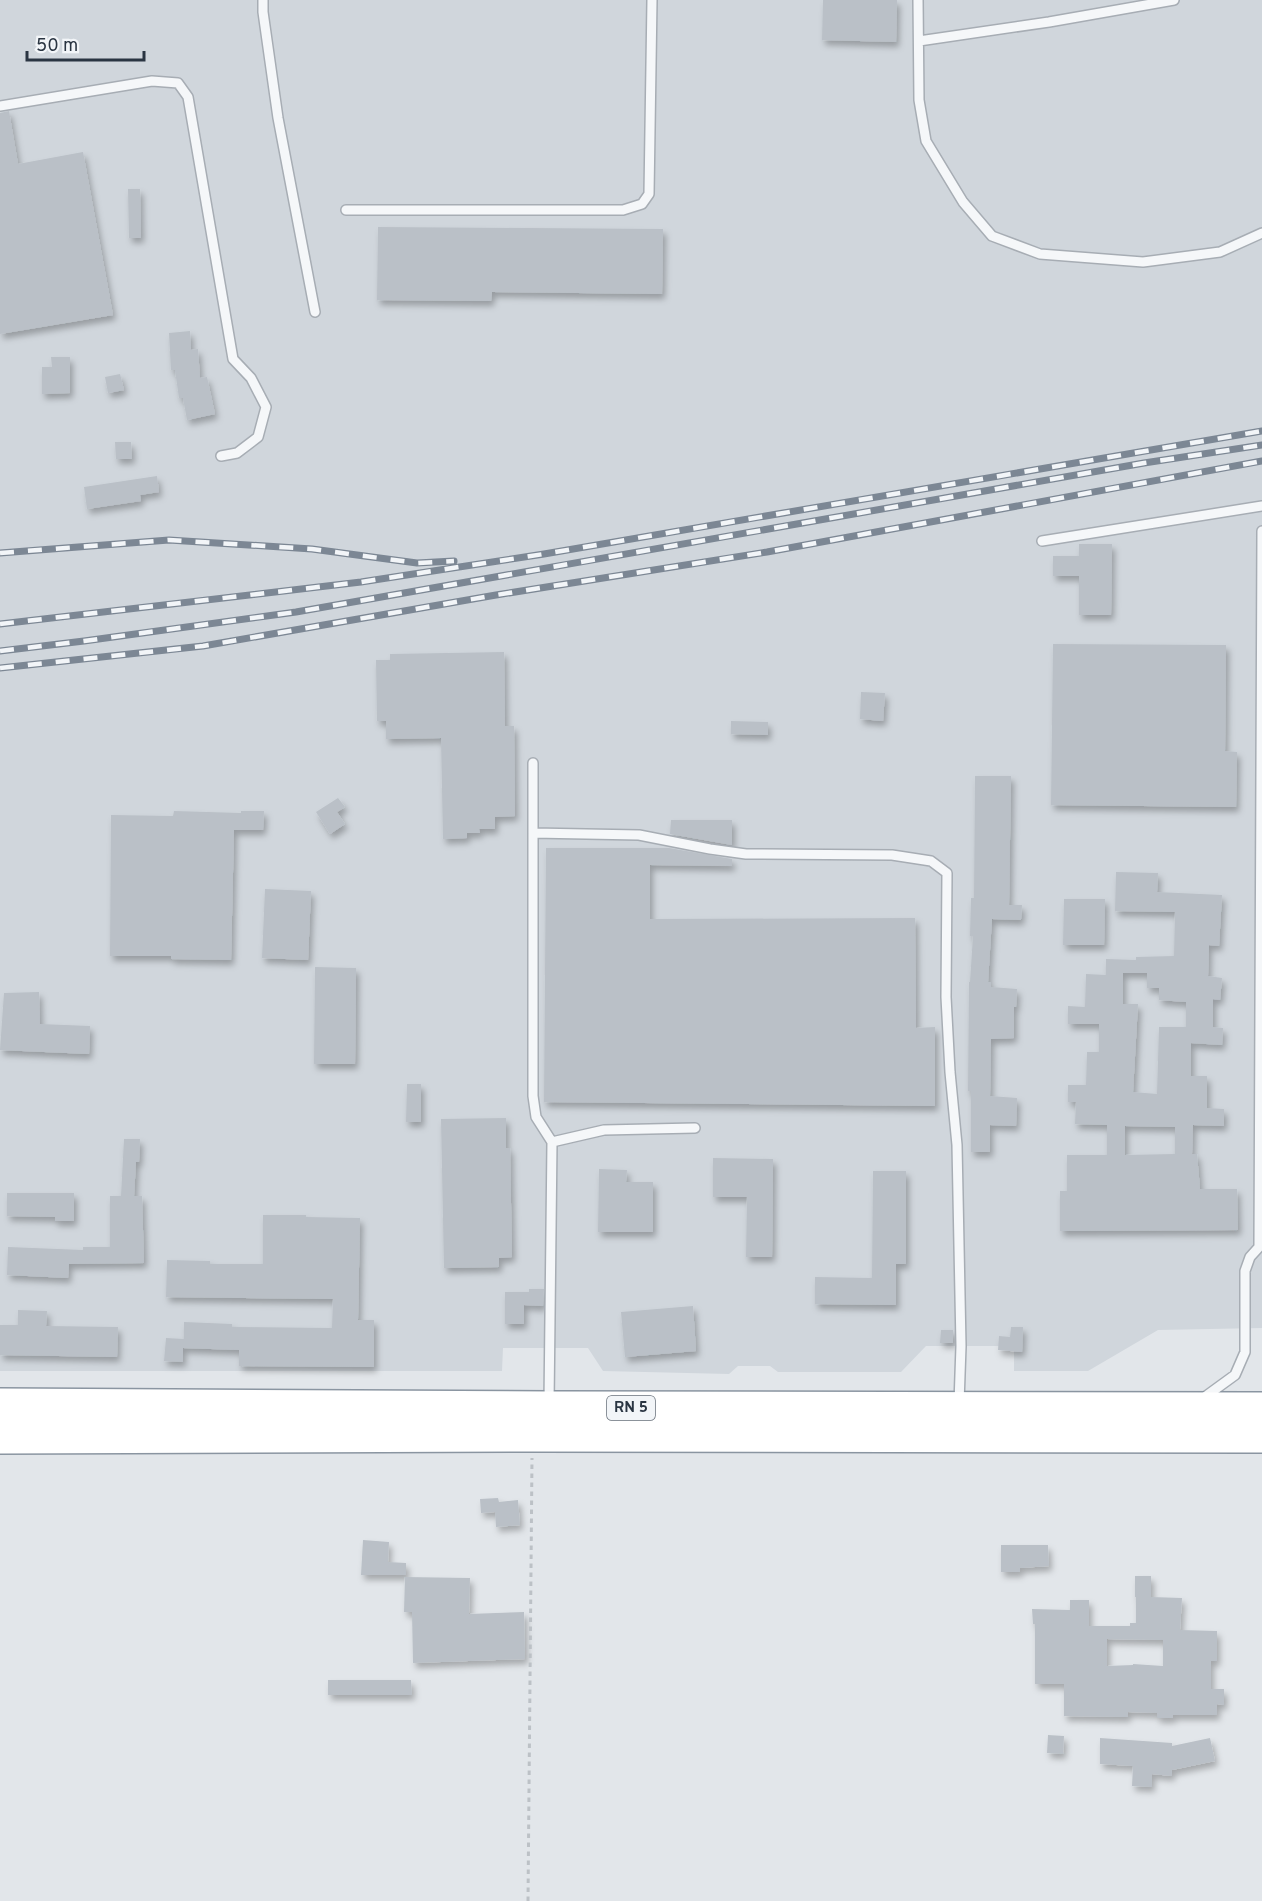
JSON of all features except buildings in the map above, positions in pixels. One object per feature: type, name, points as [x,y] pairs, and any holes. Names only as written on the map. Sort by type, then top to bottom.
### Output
[{"type":"highway","name":"RN 5","points":[[0,1405],[541,1422],[1262,1436]]},
{"type":"highway","name":"RN 5","points":[[0,1437],[959,1409],[1262,1409]]},
{"type":"lane","points":[[263,0],[278,118],[315,312]]},
{"type":"lane","points":[[346,210],[623,210],[642,204],[649,194],[652,0]]},
{"type":"lane","points":[[918,0],[919,100],[926,141],[963,202],[992,236],[1040,254],[1143,262],[1220,252],[1262,233]]},
{"type":"lane","points":[[919,41],[1050,22],[1174,0]]},
{"type":"lane","points":[[0,106],[152,81],[178,83],[188,97],[233,359],[251,378],[266,407],[258,437],[237,453],[220,456]]},
{"type":"lane","points":[[1042,541],[1262,506]]},
{"type":"lane","points":[[1188,1409],[1235,1375],[1242,1362],[1245,1352],[1245,1271],[1250,1257],[1261,1248],[1262,531]]},
{"type":"lane","points":[[533,763],[533,1096],[536,1117],[552,1142],[541,1422]]},
{"type":"lane","points":[[533,833],[639,835],[746,854],[892,855],[931,861],[947,873],[946,997],[957,1157],[961,1346],[959,1409]]},
{"type":"lane","points":[[552,1142],[569,1136],[604,1130],[695,1128]]},
{"type":"path","points":[[528,1901],[541,1422]]},
{"type":"shaded area","points":[[0,0],[1262,0],[1262,1328],[1158,1330],[1088,1371],[1014,1371],[1014,1346],[926,1346],[901,1372],[778,1372],[770,1366],[738,1366],[729,1374],[603,1371],[588,1348],[503,1348],[502,1371],[0,1371]]},
{"type":"railway","points":[[0,624],[361,582],[544,554],[1262,431]]},
{"type":"railway","points":[[0,651],[296,612],[1144,463],[1262,445]]},
{"type":"railway","points":[[0,668],[203,646],[496,595],[767,552],[1262,461]]},
{"type":"railway","points":[[0,553],[169,540],[312,549],[417,563],[454,561]]}]
